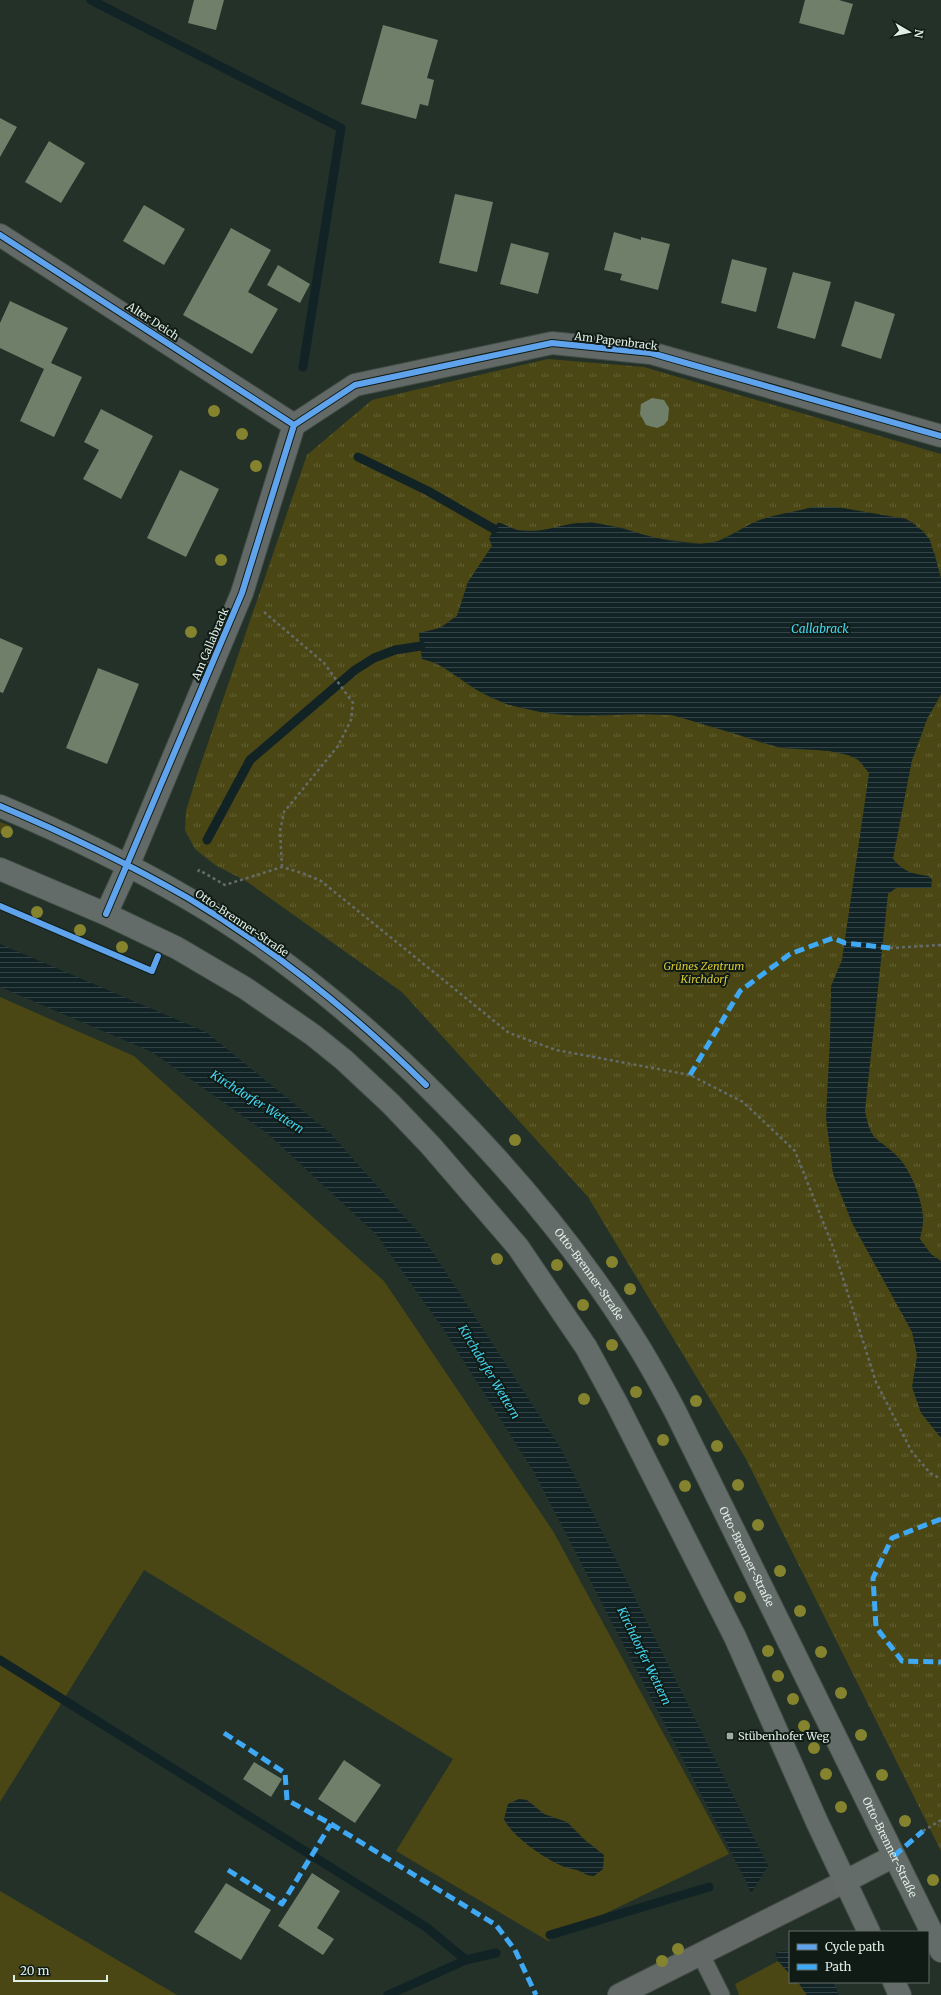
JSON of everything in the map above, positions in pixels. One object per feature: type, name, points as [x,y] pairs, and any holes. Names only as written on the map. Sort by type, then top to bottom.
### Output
[{"type":"main road","name":"Otto-Brenner-Straße","points":[[0,806],[61,832],[128,866],[187,898],[244,935],[352,1016],[389,1049],[474,1133],[516,1178],[582,1262],[637,1343],[675,1411],[941,1951]]},
{"type":"main road","points":[[106,914],[128,866]]},
{"type":"main road","points":[[0,869],[106,914],[177,948],[245,988],[313,1035],[344,1060],[391,1104],[431,1146],[518,1247],[586,1347],[616,1402],[735,1637],[844,1882],[868,1931]]},
{"type":"main road","points":[[844,1882],[894,1856]]},
{"type":"main road","points":[[894,1983],[900,1995]]},
{"type":"street","name":"Alter Deich","points":[[0,235],[294,425]]},
{"type":"street","name":"Am Papenbrack","points":[[294,425],[355,385],[552,343],[651,353],[941,436]]},
{"type":"street","name":"Am Callabrack","points":[[128,866],[242,593],[294,425]]},
{"type":"street","points":[[619,1995],[844,1882]]},
{"type":"lane","points":[[700,1955],[721,1995]]},
{"type":"path","points":[[242,593],[324,664],[353,703],[351,720],[338,746],[284,812],[280,831],[282,867]]},
{"type":"path","points":[[196,876],[199,870],[225,885],[282,867],[306,874],[321,882],[510,1033],[556,1050],[690,1075],[743,1102],[795,1151],[833,1247],[876,1382],[912,1452],[930,1473],[941,1479]]},
{"type":"path","points":[[0,906],[152,971],[156,961]]},
{"type":"path","points":[[890,948],[941,945]]},
{"type":"path","points":[[924,1831],[941,1820]]},
{"type":"green space","name":"Grünes Zentrum Kirchdorf","points":[[548,359],[644,367],[941,454],[941,579],[935,554],[915,524],[906,519],[836,507],[813,507],[758,521],[716,542],[701,544],[649,537],[623,528],[591,522],[537,531],[517,530],[498,522],[492,546],[468,582],[457,616],[440,628],[419,634],[422,659],[438,665],[484,694],[507,704],[556,714],[588,716],[654,714],[683,717],[709,724],[777,747],[831,751],[849,755],[858,760],[869,773],[912,760],[927,719],[941,694],[941,1851],[746,1459],[588,1197],[402,992],[246,881],[215,865],[195,849],[185,830],[186,811],[197,775],[307,455],[372,400]]},
{"type":"green space","points":[[0,822],[11,826],[8,836],[0,833]]},
{"type":"green space","points":[[0,997],[134,1056],[384,1281],[553,1531],[729,1854],[548,1941],[396,1851],[453,1759],[144,1570],[0,1802]]},
{"type":"green space","points":[[0,1891],[177,1995],[0,1995]]},
{"type":"green space","points":[[778,1961],[789,1973],[789,1983],[799,1983],[807,1995],[739,1995],[735,1984]]},
{"type":"water","name":"Callabrack","points":[[813,507],[836,507],[906,519],[923,531],[930,540],[941,579],[941,694],[927,719],[912,760],[893,859],[909,872],[929,876],[932,880],[931,888],[896,888],[888,894],[865,1111],[870,1130],[873,1135],[897,1156],[907,1169],[919,1196],[923,1214],[920,1239],[931,1254],[941,1261],[941,1438],[921,1413],[912,1387],[917,1356],[912,1332],[852,1223],[833,1174],[826,1118],[831,986],[842,960],[869,773],[859,760],[848,755],[829,751],[779,747],[672,715],[573,715],[541,712],[506,704],[477,690],[437,663],[422,659],[419,633],[440,628],[457,616],[468,582],[492,546],[489,538],[498,522],[515,529],[527,531],[546,530],[573,524],[592,523],[607,525],[668,541],[699,544],[719,541],[752,523],[764,519]]},
{"type":"water","name":"Kirchdorfer Wettern","points":[[0,944],[206,1032],[330,1133],[424,1239],[560,1447],[766,1862],[805,1931],[789,1931],[789,1973],[778,1961],[746,1881],[534,1472],[444,1330],[376,1234],[267,1133],[152,1052],[0,987]]},
{"type":"water","points":[[519,1799],[527,1800],[544,1814],[567,1822],[585,1840],[604,1855],[603,1869],[594,1876],[587,1875],[577,1870],[560,1865],[542,1855],[523,1841],[508,1826],[504,1819],[508,1804]]},
{"type":"water","points":[[799,1983],[833,1983],[839,1995],[807,1995]]},
{"type":"pier","points":[[769,1864],[807,1931],[789,1931],[789,1952],[781,1951],[773,1955],[749,1894],[752,1892]]},
{"type":"building","points":[[194,0],[224,0],[216,30],[188,23]]},
{"type":"building","points":[[805,0],[839,0],[853,4],[844,35],[799,23]]},
{"type":"building","points":[[383,25],[438,40],[427,78],[434,80],[428,106],[420,104],[416,119],[361,104]]},
{"type":"building","points":[[0,118],[17,127],[0,157]]},
{"type":"building","points":[[49,141],[85,163],[61,203],[25,182]]},
{"type":"building","points":[[455,194],[493,202],[477,272],[439,263]]},
{"type":"building","points":[[144,205],[185,229],[164,265],[123,241]]},
{"type":"building","points":[[231,228],[271,250],[248,292],[278,309],[252,354],[183,315]]},
{"type":"building","points":[[614,232],[641,240],[641,237],[670,244],[658,290],[620,280],[622,274],[604,270]]},
{"type":"building","points":[[511,243],[549,253],[538,294],[500,284]]},
{"type":"building","points":[[732,259],[767,268],[756,312],[721,303]]},
{"type":"building","points":[[278,265],[310,284],[300,303],[267,285]]},
{"type":"building","points":[[793,272],[831,282],[815,339],[777,328]]},
{"type":"building","points":[[10,301],[68,328],[51,363],[82,377],[54,437],[20,421],[44,369],[0,348],[0,323]]},
{"type":"building","points":[[855,301],[895,314],[881,359],[841,346]]},
{"type":"building","points":[[652,398],[664,400],[669,408],[668,420],[664,425],[657,428],[646,425],[640,414],[641,404]]},
{"type":"building","points":[[101,409],[153,436],[121,499],[83,479],[99,450],[84,442]]},
{"type":"building","points":[[180,470],[219,489],[186,557],[147,538]]},
{"type":"building","points":[[0,638],[23,648],[3,693],[0,692]]},
{"type":"building","points":[[98,668],[139,684],[107,764],[66,748]]},
{"type":"building","points":[[344,1760],[381,1785],[355,1823],[318,1799]]},
{"type":"building","points":[[254,1762],[282,1779],[271,1797],[243,1779]]},
{"type":"building","points":[[312,1873],[340,1891],[317,1928],[334,1939],[323,1955],[278,1926]]},
{"type":"building","points":[[226,1883],[271,1910],[241,1960],[194,1932]]},
{"type":"waterway","points":[[91,0],[341,128],[303,367]]},
{"type":"waterway","points":[[358,457],[428,491],[494,529]]},
{"type":"waterway","points":[[207,840],[250,760],[355,670],[374,658],[395,650],[421,646]]},
{"type":"waterway","points":[[0,1660],[426,1927],[466,1960]]},
{"type":"waterway","points":[[550,1935],[709,1887]]},
{"type":"waterway","points":[[388,1995],[466,1960],[496,1953]]},
{"type":"marked path","points":[[690,1075],[740,991],[790,954],[833,938],[845,943],[890,948]]},
{"type":"marked path","points":[[941,1519],[892,1538],[873,1578],[876,1627],[902,1661],[941,1662]]},
{"type":"marked path","points":[[224,1733],[285,1773],[287,1800],[331,1824],[496,1925],[515,1950],[536,1995]]},
{"type":"marked path","points":[[228,1870],[282,1904],[331,1824]]},
{"type":"marked path","points":[[894,1856],[923,1831]]},
{"type":"cycle path","points":[[0,235],[294,425]]},
{"type":"cycle path","points":[[294,425],[355,385],[552,343],[651,353],[941,436]]},
{"type":"cycle path","points":[[106,914],[242,593],[294,425]]},
{"type":"cycle path","points":[[0,806],[119,861],[165,885],[220,918],[252,939],[313,984],[371,1033],[426,1085]]},
{"type":"cycle path","points":[[0,906],[152,971],[158,956]]},
{"type":"place","name":"Stübenhofer Weg","points":[[730,1736]]}]
